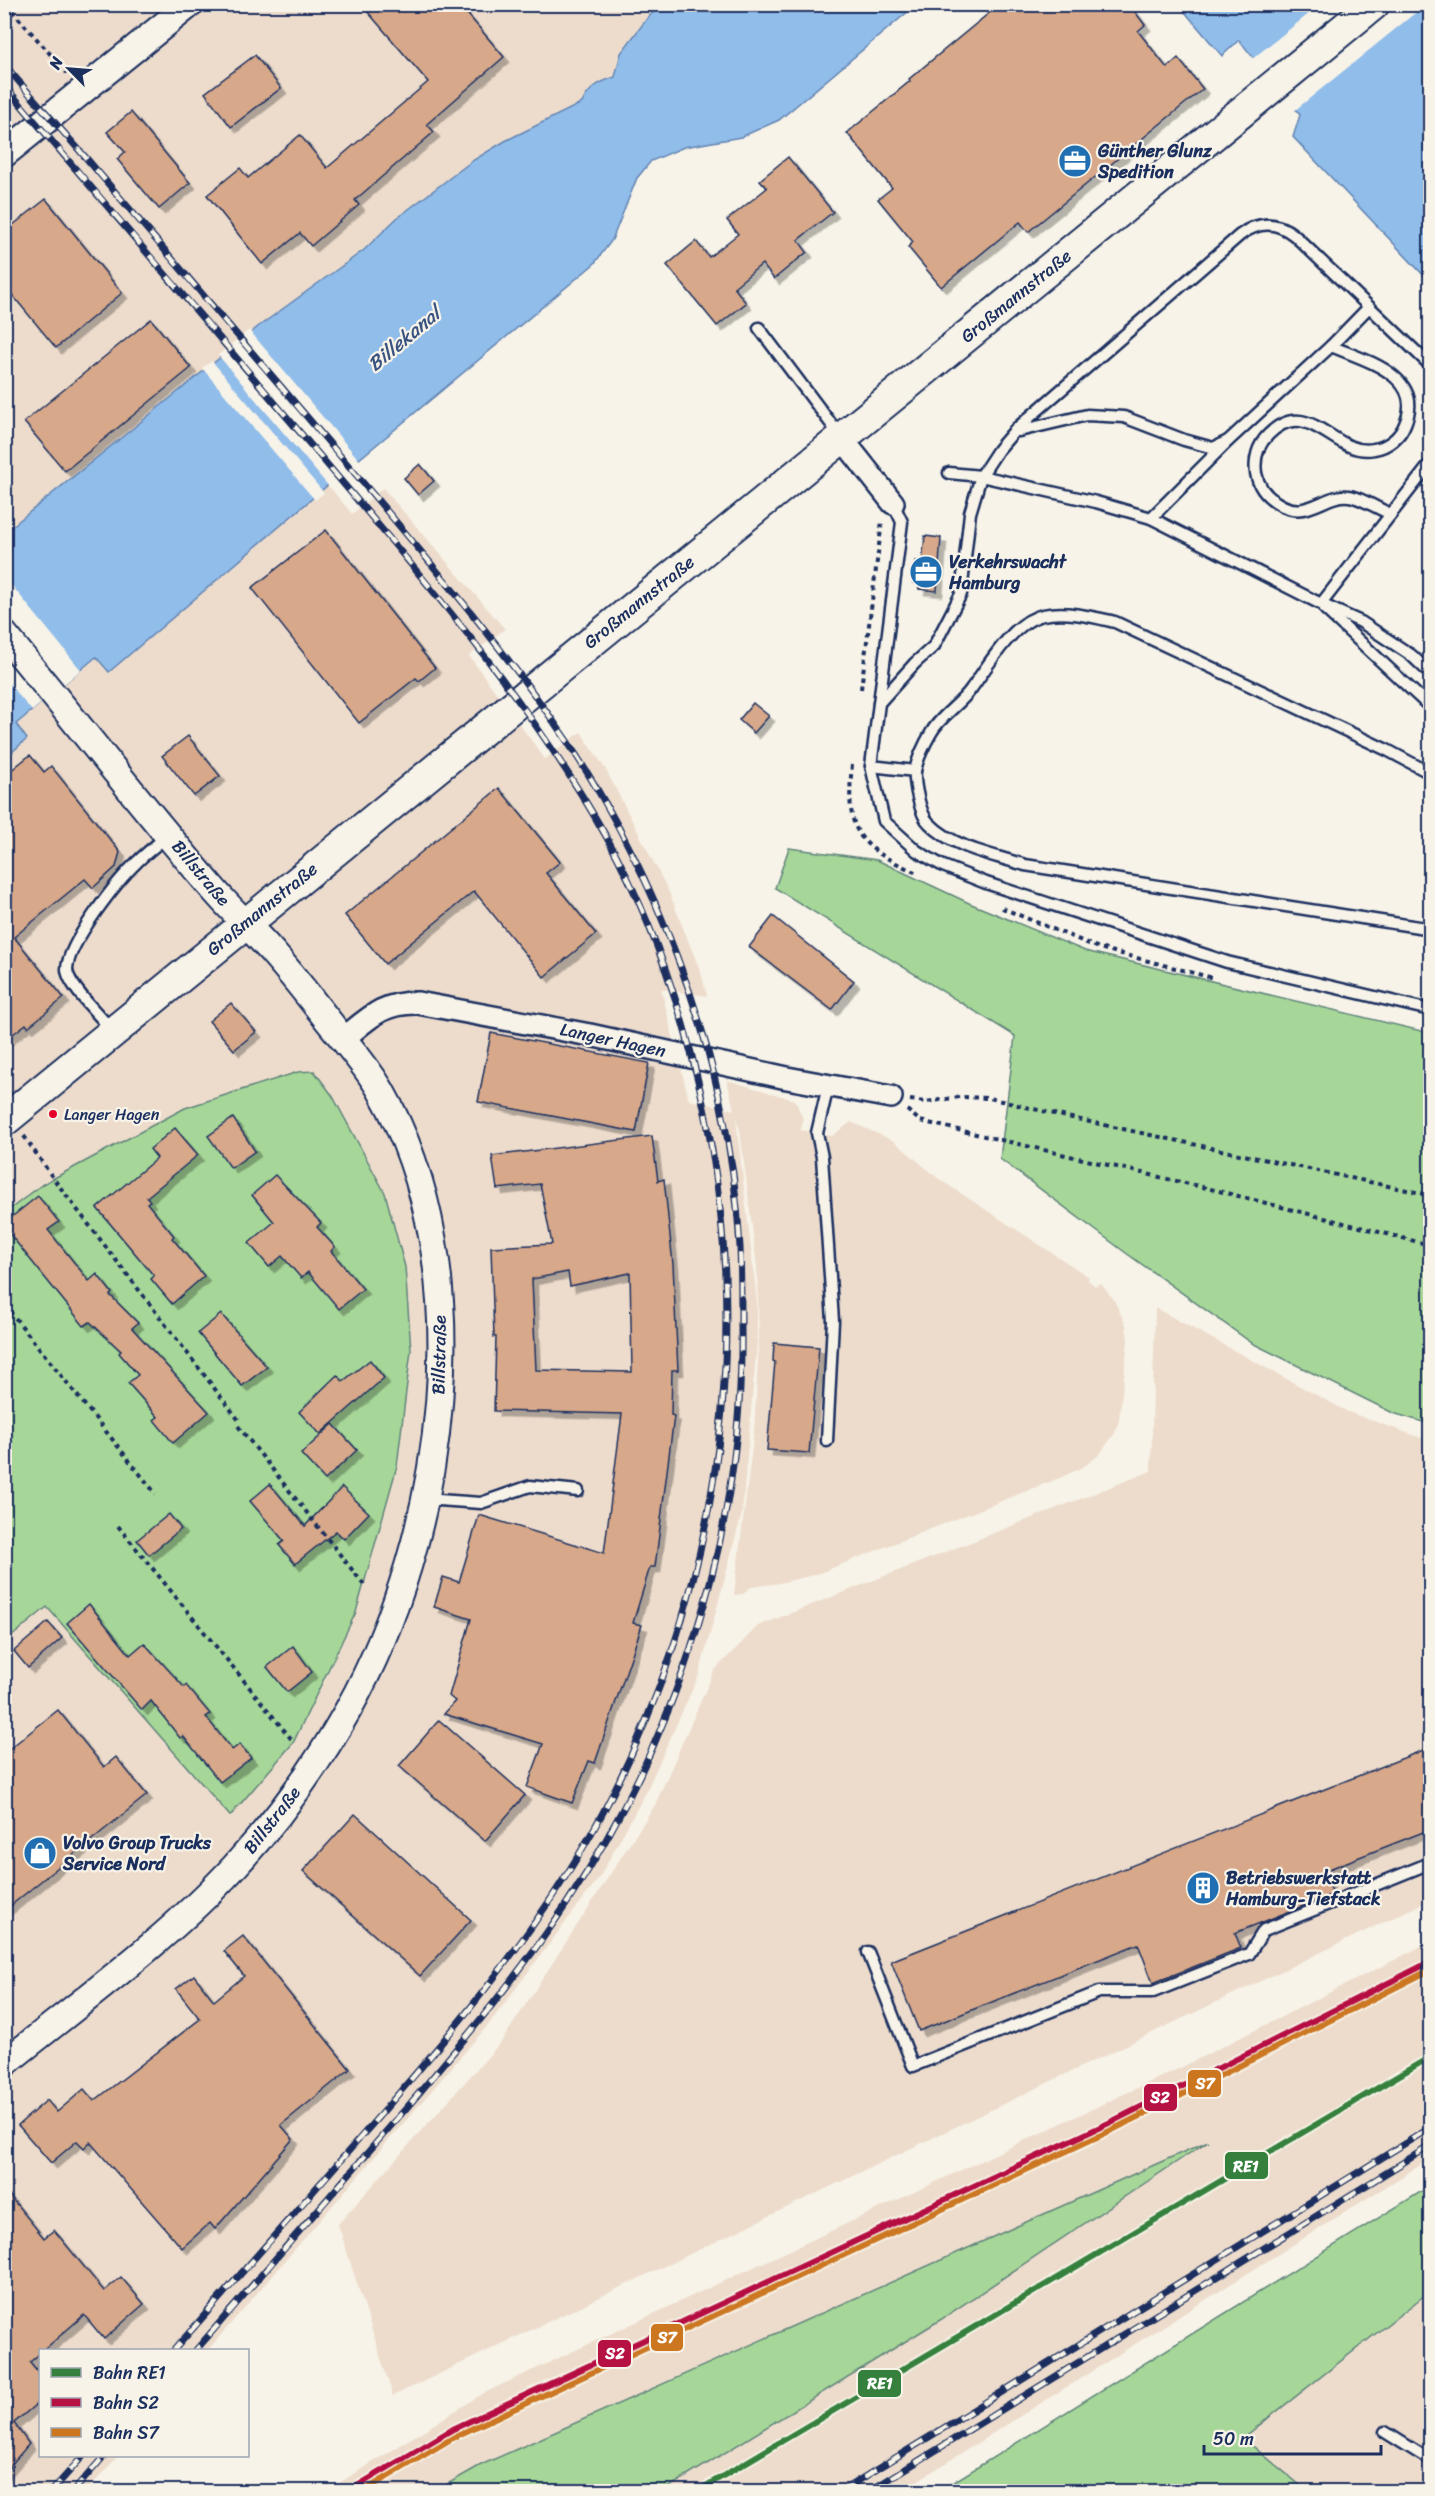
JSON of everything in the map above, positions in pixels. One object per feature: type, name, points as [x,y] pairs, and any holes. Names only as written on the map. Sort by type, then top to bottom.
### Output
[{"type":"main road","name":"Großmannstraße","points":[[8,1118],[1374,4]]},
{"type":"street","points":[[4,154],[190,4]]},
{"type":"street","points":[[841,437],[893,503]]},
{"type":"street","name":"Billstraße","points":[[4,634],[215,891],[273,952],[368,1068],[399,1127],[419,1176],[437,1265],[442,1356],[436,1428],[424,1498],[408,1563],[386,1630],[354,1698],[324,1750],[277,1816],[236,1865],[191,1910],[4,2064]]},
{"type":"street","name":"Langer Hagen","points":[[343,1039],[389,1005],[418,1002],[891,1097]]},
{"type":"lane","points":[[879,703],[915,663],[934,646],[961,594],[970,513],[981,476],[998,450],[1016,429],[1250,227],[1273,224],[1285,228],[1431,365]]},
{"type":"lane","points":[[1151,518],[1369,307]]},
{"type":"lane","points":[[759,328],[841,437]]},
{"type":"lane","points":[[1331,346],[1387,370],[1397,377],[1404,387],[1408,400],[1405,425],[1399,435],[1386,445],[1364,450],[1351,448],[1319,426],[1308,422],[1285,424],[1273,429],[1258,449],[1255,461],[1260,487],[1268,496],[1288,508],[1312,507],[1324,501],[1349,496],[1391,514]]},
{"type":"lane","points":[[1016,429],[1030,429],[1087,415],[1124,417],[1184,440],[1213,448],[1228,441]]},
{"type":"lane","points":[[1321,604],[1431,464]]},
{"type":"lane","points":[[949,473],[981,476],[1096,502],[1151,518],[1361,622],[1411,655],[1431,673]]},
{"type":"lane","points":[[893,503],[902,522],[871,766],[884,821],[917,851],[943,866],[986,883],[1227,962],[1428,1006]]},
{"type":"lane","points":[[1321,604],[1431,707]]},
{"type":"lane","points":[[1431,773],[1115,622],[1086,616],[1059,614],[1042,615],[1024,625],[1009,638],[966,696],[932,731],[915,771],[917,796],[927,822],[956,842],[993,855],[1036,867],[1425,928],[1431,927]]},
{"type":"lane","points":[[871,766],[915,771]]},
{"type":"lane","points":[[113,1031],[71,982],[67,969],[74,946],[98,909],[137,861],[169,835]]},
{"type":"lane","points":[[827,1441],[833,1321],[822,1156],[817,1133],[828,1086]]},
{"type":"lane","points":[[424,1498],[481,1503],[530,1486],[578,1491]]},
{"type":"lane","points":[[868,1952],[913,2066],[1099,1992],[1153,1992],[1249,1954],[1264,1930],[1431,1863]]},
{"type":"lane","points":[[1385,2432],[1431,2460]]},
{"type":"path","points":[[6,4],[82,90]]},
{"type":"path","points":[[891,1097],[926,1102],[960,1097],[989,1098],[1067,1117],[1431,1195]]},
{"type":"path","points":[[891,1097],[920,1121],[1215,1190],[1431,1245]]},
{"type":"path","points":[[8,1118],[239,1424],[365,1586]]},
{"type":"path","points":[[4,1304],[156,1494]]},
{"type":"path","points":[[118,1526],[293,1741]]},
{"type":"shaded area","points":[[5,5],[663,5],[649,16],[621,52],[615,77],[600,82],[587,93],[582,103],[505,141],[472,161],[397,218],[364,250],[259,326],[5,532]]},
{"type":"shaded area","points":[[328,485],[352,514],[383,488],[505,629],[469,656],[545,759],[581,732],[606,770],[669,892],[701,973],[707,996],[661,989],[689,1100],[734,1110],[727,1080],[795,1100],[803,1119],[801,1130],[832,1136],[851,1122],[894,1141],[939,1179],[1089,1277],[1088,1280],[1095,1286],[1101,1283],[1114,1300],[1126,1325],[1128,1341],[1119,1420],[1115,1433],[1099,1455],[1083,1467],[817,1574],[751,1587],[743,1594],[734,1595],[754,1431],[759,1343],[757,1267],[740,1130],[736,1119],[757,1302],[757,1343],[742,1513],[699,1675],[645,1794],[599,1878],[489,2024],[209,2349],[39,2349],[39,2457],[117,2457],[87,2491],[5,2492],[5,758],[27,739],[16,724],[97,657],[109,671]]},
{"type":"shaded area","points":[[1155,1308],[1348,1412],[1430,1441],[1430,1900],[393,2396],[338,2224],[502,2041],[655,1805],[714,1671],[758,1626],[1151,1471]]},
{"type":"shaded area","points":[[1430,1942],[1430,2159],[901,2491],[663,2491],[940,2320],[1203,2143],[481,2465],[435,2491],[325,2492],[484,2393],[1182,2067]]},
{"type":"shaded area","points":[[1430,2291],[1430,2491],[1307,2491],[1242,2438]]},
{"type":"green space","points":[[789,848],[877,860],[969,903],[1085,951],[1430,1033],[1430,1424],[1393,1413],[1252,1343],[1000,1159],[1015,1036],[775,888]]},
{"type":"green space","points":[[314,1071],[332,1095],[385,1193],[405,1267],[411,1350],[397,1466],[356,1612],[293,1743],[230,1816],[47,1607],[5,1642],[5,1213],[43,1184],[185,1108],[298,1072]]},
{"type":"green space","points":[[1208,2141],[940,2320],[663,2491],[435,2491],[481,2465]]},
{"type":"green space","points":[[1430,2186],[1430,2291],[1243,2438],[1307,2491],[939,2491]]},
{"type":"water","name":"Billekanal","points":[[663,5],[916,5],[779,120],[741,137],[684,147],[651,161],[637,178],[612,240],[594,264],[328,485],[109,672],[96,657],[16,724],[27,739],[5,758],[4,556],[11,550],[5,541],[5,532],[259,326],[364,250],[397,218],[472,161],[505,141],[582,103],[595,86],[615,77],[621,53],[649,16]]},
{"type":"water","points":[[1179,5],[1427,5],[1430,9],[1430,282],[1293,137],[1300,115],[1239,40],[1222,56]]},
{"type":"pier","points":[[1320,5],[1425,5],[1294,111],[1252,59]]},
{"type":"pier","points":[[249,330],[361,462],[330,488],[218,355]]},
{"type":"pier","points":[[212,361],[324,493],[315,500],[202,368]]},
{"type":"pier","points":[[5,577],[81,670],[32,711],[4,678]]},
{"type":"building","points":[[361,4],[459,4],[504,57],[427,124],[434,132],[355,200],[359,205],[311,246],[300,233],[262,264],[207,195],[240,168],[248,178],[300,135],[327,168],[428,82]]},
{"type":"building","points":[[1000,4],[1129,4],[1145,25],[1138,31],[1167,68],[1178,58],[1203,89],[1028,232],[1020,222],[941,287],[908,247],[913,242],[878,199],[892,188],[847,133]]},
{"type":"building","points":[[255,55],[281,88],[231,127],[205,93]]},
{"type":"building","points":[[131,112],[190,183],[159,209],[117,159],[125,152],[107,132]]},
{"type":"building","points":[[788,157],[833,212],[798,240],[807,252],[774,279],[762,264],[734,287],[746,303],[717,326],[667,265],[696,241],[709,257],[738,234],[727,220],[767,188],[760,180]]},
{"type":"building","points":[[46,199],[122,293],[56,348],[4,285],[4,232]]},
{"type":"building","points":[[151,319],[191,368],[65,471],[24,422]]},
{"type":"building","points":[[420,464],[434,481],[418,495],[404,478]]},
{"type":"building","points":[[326,530],[435,668],[419,681],[416,678],[359,723],[252,588]]},
{"type":"building","name":"Verkehrswacht Hamburg","points":[[925,536],[941,538],[937,591],[919,589],[920,583],[913,583],[915,561],[922,561]]},
{"type":"building","points":[[753,703],[769,716],[754,733],[739,720]]},
{"type":"building","points":[[188,736],[220,776],[194,796],[162,756]]},
{"type":"building","points":[[30,755],[44,772],[51,766],[120,852],[116,867],[93,888],[85,879],[14,937],[64,998],[28,1027],[26,1024],[4,1041],[4,776]]},
{"type":"building","points":[[499,788],[560,862],[546,873],[596,934],[544,977],[474,891],[385,964],[345,915]]},
{"type":"building","points":[[773,916],[854,981],[832,1010],[749,947]]},
{"type":"building","points":[[231,1003],[256,1032],[234,1050],[209,1021]]},
{"type":"building","points":[[491,1033],[649,1063],[636,1132],[478,1102]]},
{"type":"building","points":[[233,1118],[255,1151],[231,1168],[208,1136]]},
{"type":"building","points":[[175,1128],[198,1155],[147,1197],[150,1201],[147,1203],[174,1236],[172,1238],[204,1276],[172,1304],[151,1279],[154,1276],[97,1208],[157,1158],[150,1149]]},
{"type":"building","points":[[652,1136],[658,1181],[664,1179],[673,1264],[678,1370],[672,1370],[671,1415],[674,1416],[655,1567],[650,1567],[633,1623],[642,1625],[595,1763],[589,1761],[572,1803],[527,1787],[543,1744],[444,1714],[455,1701],[449,1696],[471,1619],[434,1607],[443,1577],[459,1582],[479,1515],[604,1553],[622,1414],[494,1411],[496,1337],[494,1337],[491,1247],[552,1244],[540,1184],[497,1189],[492,1156]],"holes":[[[568,1272],[570,1286],[630,1273],[632,1372],[536,1370],[532,1279]]]},
{"type":"building","points":[[275,1175],[321,1223],[317,1227],[335,1247],[331,1251],[363,1289],[339,1309],[308,1272],[301,1278],[282,1256],[269,1267],[249,1243],[274,1222],[252,1195]]},
{"type":"building","points":[[38,1196],[59,1222],[48,1230],[89,1281],[97,1274],[112,1293],[110,1295],[138,1323],[132,1328],[209,1412],[173,1443],[154,1420],[158,1417],[128,1383],[138,1375],[119,1353],[121,1351],[90,1322],[84,1326],[4,1227],[4,1223]]},
{"type":"building","points":[[221,1314],[267,1367],[242,1386],[198,1333]]},
{"type":"building","points":[[774,1343],[819,1347],[809,1453],[767,1450],[775,1362],[773,1361]]},
{"type":"building","points":[[370,1360],[384,1378],[320,1434],[299,1412],[337,1375],[343,1381]]},
{"type":"building","points":[[333,1424],[357,1450],[325,1480],[301,1454]]},
{"type":"building","points":[[270,1484],[305,1526],[342,1487],[369,1513],[344,1539],[336,1531],[295,1564],[279,1545],[284,1541],[250,1501]]},
{"type":"building","points":[[169,1514],[181,1529],[149,1555],[137,1540]]},
{"type":"building","points":[[89,1604],[130,1655],[144,1643],[184,1687],[186,1685],[210,1714],[206,1717],[232,1750],[240,1744],[251,1758],[220,1782],[183,1736],[180,1738],[151,1701],[142,1710],[67,1623]]},
{"type":"building","points":[[48,1622],[62,1638],[28,1668],[14,1651]]},
{"type":"building","points":[[293,1646],[312,1672],[287,1692],[267,1667]]},
{"type":"building","name":"Volvo Group Trucks Service Nord","points":[[58,1710],[104,1767],[116,1757],[147,1795],[4,1911],[4,1753]]},
{"type":"building","points":[[439,1720],[525,1795],[485,1841],[399,1766]]},
{"type":"building","name":"Betriebswerkstatt Hamburg-Tiefstack","points":[[1426,1749],[1431,1760],[1431,1829],[1324,1871],[1333,1894],[1235,1933],[1241,1948],[1153,1983],[1138,1944],[919,2031],[891,1961]]},
{"type":"building","points":[[355,1814],[471,1920],[420,1976],[303,1871]]},
{"type":"building","points":[[243,1936],[350,2069],[281,2125],[293,2139],[215,2229],[210,2223],[182,2248],[90,2142],[84,2148],[77,2141],[51,2163],[18,2125],[47,2100],[57,2112],[84,2089],[94,2101],[200,2019],[176,1989],[194,1975],[214,2001],[244,1976],[224,1951]]},
{"type":"building","points":[[4,2189],[44,2238],[54,2230],[104,2291],[121,2277],[144,2304],[104,2339],[84,2315],[45,2349],[39,2349],[39,2354],[30,2362],[39,2373],[39,2402],[14,2423],[29,2444],[4,2473]]},
{"type":"railway","points":[[4,64],[433,566],[515,669],[583,766],[614,819],[641,873],[690,992],[720,1100],[737,1210],[741,1329],[739,1404],[731,1480],[717,1555],[697,1628],[672,1701],[642,1771],[607,1838],[567,1903],[511,1981],[409,2105],[197,2349]]},
{"type":"railway","points":[[4,85],[439,598],[511,691],[577,787],[630,883],[668,976],[683,1024],[707,1121],[721,1219],[726,1317],[721,1415],[708,1512],[685,1608],[654,1702],[613,1793],[588,1840],[530,1930],[464,2016],[175,2349]]},
{"type":"railway","points":[[840,2492],[1430,2128]]},
{"type":"railway","points":[[868,2492],[1430,2146]]},
{"type":"railway","points":[[51,2492],[82,2457]]},
{"type":"railway","points":[[73,2492],[103,2457]]},
{"type":"rail line","name":"S2","points":[[347,2492],[453,2429],[1111,2122],[1430,1962]]},
{"type":"rail line","name":"S7","points":[[362,2492],[456,2436],[1114,2129],[1430,1970]]},
{"type":"rail line","name":"RE1","points":[[696,2492],[1430,2057]]},
{"type":"place","name":"Günther Glunz Spedition","points":[[1075,161]]},
{"type":"place","name":"Verkehrswacht Hamburg","points":[[926,572]]},
{"type":"place","name":"Langer Hagen","points":[[53,1114]]},
{"type":"place","name":"Volvo Group Trucks Service Nord","points":[[40,1853]]},
{"type":"place","name":"Betriebswerkstatt Hamburg-Tiefstack","points":[[1203,1888]]}]
